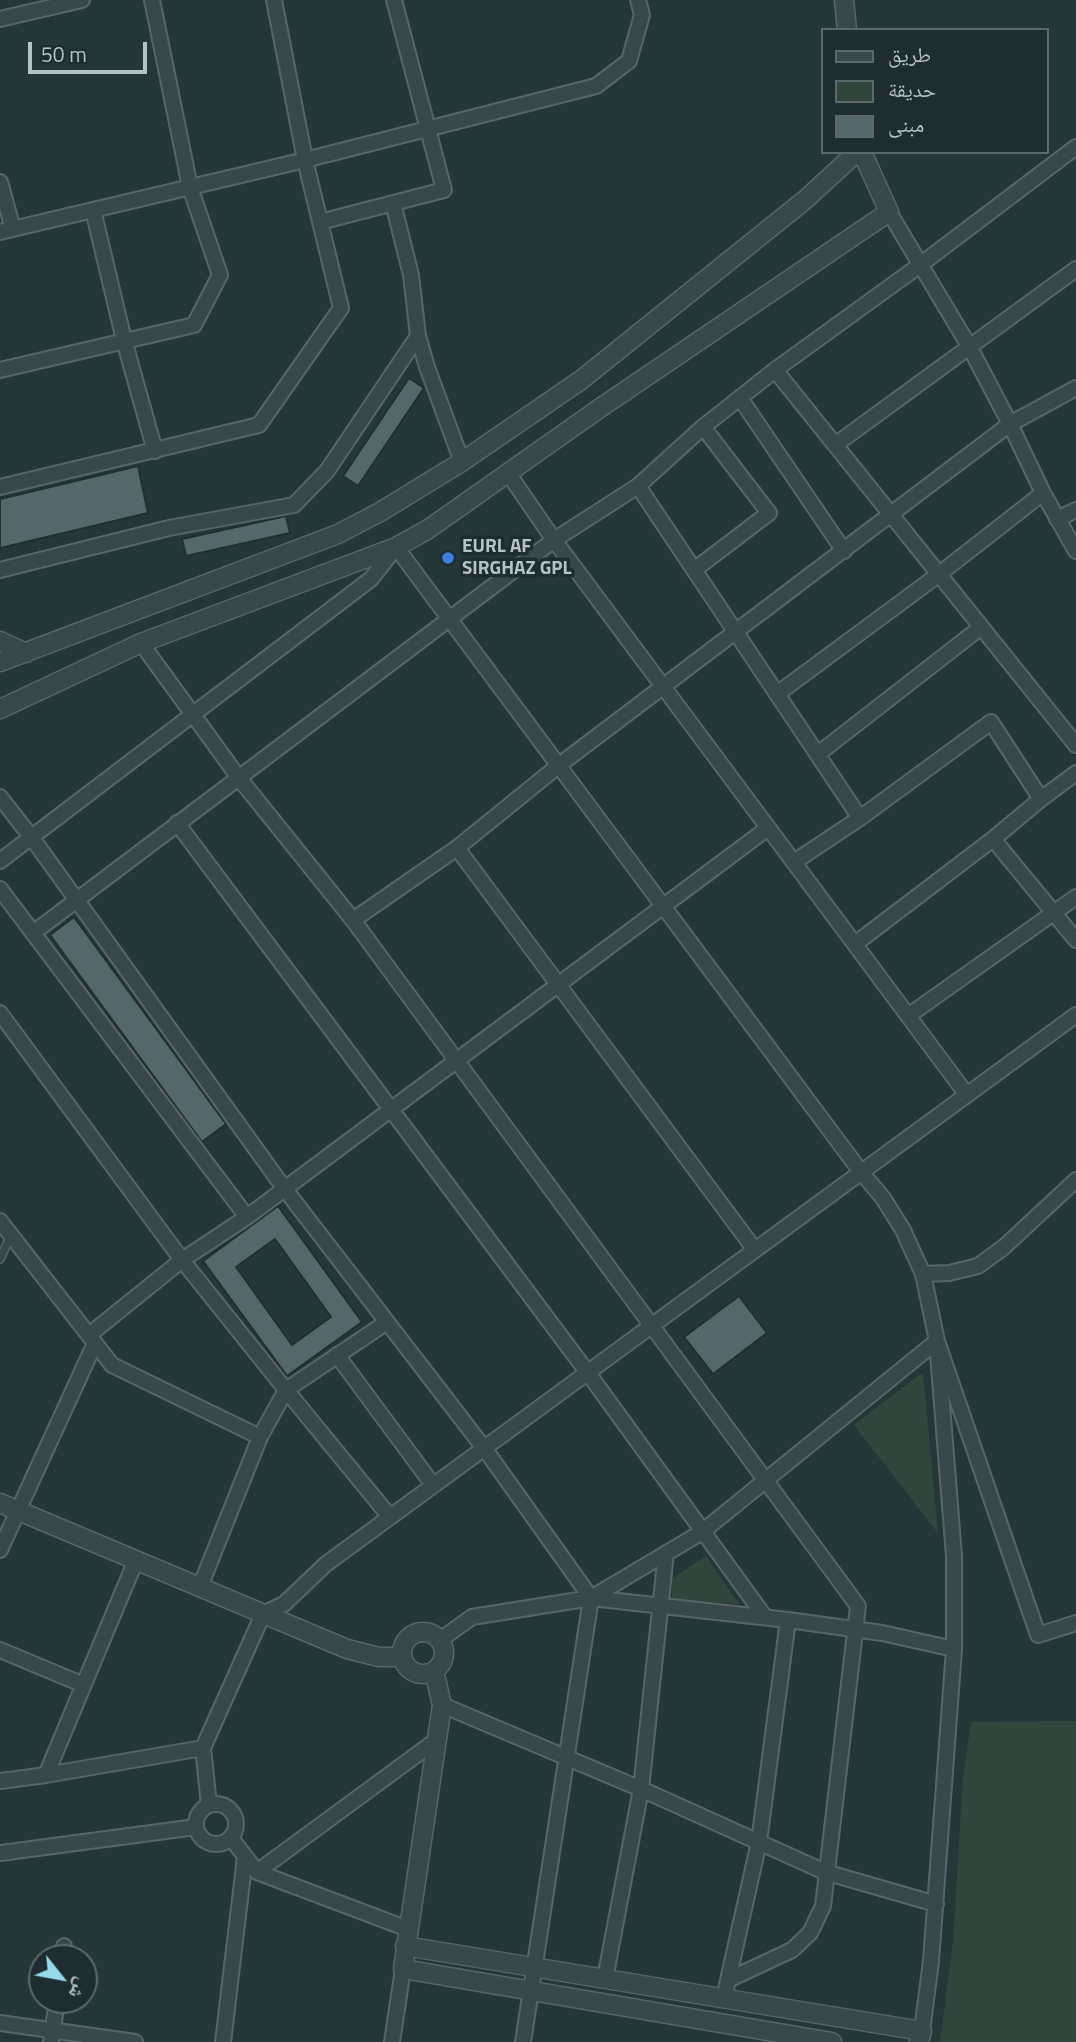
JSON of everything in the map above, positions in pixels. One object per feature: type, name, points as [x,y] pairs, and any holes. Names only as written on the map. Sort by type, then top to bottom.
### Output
[{"type":"street","points":[[0,19],[42,4],[82,0]]},
{"type":"street","points":[[0,370],[194,325],[220,275],[190,187],[152,0]]},
{"type":"street","points":[[0,487],[259,425],[341,307],[305,160],[274,0]]},
{"type":"street","points":[[320,222],[444,190],[394,0]]},
{"type":"street","points":[[0,182],[6,231],[305,160],[596,86],[629,61],[642,15],[638,0]]},
{"type":"street","points":[[844,0],[847,28]]},
{"type":"street","points":[[33,933],[554,540],[638,486],[703,427],[775,370],[1076,147]]},
{"type":"street","points":[[0,662],[338,534],[380,512],[462,462],[582,380],[806,198],[855,154]]},
{"type":"street","points":[[863,154],[888,212],[969,346],[1043,493],[1076,551]]},
{"type":"street","points":[[393,203],[411,275],[418,336],[426,367],[462,462]]},
{"type":"street","points":[[93,210],[124,340],[155,451]]},
{"type":"street","points":[[0,709],[141,643],[396,547],[427,530],[888,212]]},
{"type":"street","points":[[835,445],[1076,269]]},
{"type":"street","points":[[0,570],[169,528],[295,505],[327,471],[418,336]]},
{"type":"street","points":[[775,370],[1076,745]]},
{"type":"street","points":[[353,920],[457,848],[558,766],[1010,424],[1076,388]]},
{"type":"street","points":[[740,398],[844,551]]},
{"type":"street","points":[[694,570],[769,513],[703,427]]},
{"type":"street","points":[[508,473],[554,540],[967,1095]]},
{"type":"street","points":[[638,486],[860,818]]},
{"type":"street","points":[[777,694],[938,575],[1043,493]]},
{"type":"street","points":[[1057,519],[1076,510]]},
{"type":"street","points":[[396,547],[883,1198],[903,1230],[923,1274],[937,1341],[1038,1635],[1076,1623]]},
{"type":"street","points":[[0,860],[371,579],[396,547]]},
{"type":"street","points":[[818,754],[980,628]]},
{"type":"street","points":[[0,641],[26,653]]},
{"type":"street","points":[[141,643],[239,778],[353,920],[858,1606],[823,1906],[810,1933],[792,1950],[730,1979]]},
{"type":"street","points":[[794,862],[860,818],[991,722],[1041,799]]},
{"type":"street","points":[[855,944],[1076,773]]},
{"type":"street","points":[[0,797],[284,1188],[484,1448],[591,1598],[523,2042]]},
{"type":"street","points":[[177,822],[765,1617]]},
{"type":"street","points":[[0,1550],[92,1339],[182,1260],[247,1217],[768,828]]},
{"type":"street","points":[[993,839],[1076,940]]},
{"type":"street","points":[[457,848],[755,1250]]},
{"type":"street","points":[[0,911],[3,893]]},
{"type":"street","points":[[3,893],[247,1217]]},
{"type":"street","points":[[908,1016],[1076,897]]},
{"type":"street","points":[[0,1013],[182,1260],[390,1517]]},
{"type":"street","points":[[209,1805],[203,1748],[263,1614],[284,1604],[326,1564],[1076,1016]]},
{"type":"street","points":[[923,1274],[949,1273],[978,1266],[1004,1247],[1076,1180]]},
{"type":"street","points":[[0,1221],[112,1365],[260,1437]]},
{"type":"street","points":[[200,1587],[260,1437],[286,1390],[387,1322]]},
{"type":"street","points":[[591,1598],[702,1532],[937,1341]]},
{"type":"street","points":[[230,1838],[257,1872],[406,1938],[533,1967],[724,1998],[920,2036],[936,1904],[954,1649],[954,1556],[937,1341]]},
{"type":"street","points":[[337,1355],[433,1485]]},
{"type":"street","points":[[0,1503],[347,1649],[379,1657],[402,1657]]},
{"type":"street","points":[[605,1979],[641,1789],[666,1553]]},
{"type":"street","points":[[46,1775],[136,1560]]},
{"type":"street","points":[[440,1640],[472,1618],[591,1598],[788,1619],[954,1649]]},
{"type":"street","points":[[724,1998],[759,1842],[788,1619]]},
{"type":"street","points":[[428,1632],[440,1640],[443,1660],[434,1671],[428,1674],[414,1673],[408,1669],[402,1657],[404,1643],[414,1633],[428,1632]]},
{"type":"street","points":[[0,1650],[85,1685]]},
{"type":"street","points":[[392,2042],[442,1705],[434,1671]]},
{"type":"street","points":[[442,1705],[641,1789],[825,1872],[936,1904]]},
{"type":"street","points":[[257,1872],[438,1739]]},
{"type":"street","points":[[0,1780],[46,1775],[203,1748]]},
{"type":"street","points":[[209,1805],[223,1805],[233,1814],[236,1827],[230,1838],[219,1844],[201,1839],[196,1827],[198,1814],[209,1805]]},
{"type":"street","points":[[0,1853],[196,1827]]},
{"type":"street","points":[[223,2042],[245,1857]]},
{"type":"street","points":[[403,1969],[832,2042]]},
{"type":"street","points":[[52,2036],[55,2014]]},
{"type":"street","points":[[0,2023],[52,2036],[135,2042]]},
{"type":"lane","points":[[0,1259],[11,1234]]},
{"type":"green space","points":[[923,1372],[938,1533],[854,1425]]},
{"type":"green space","points":[[706,1556],[739,1604],[672,1599],[672,1579]]},
{"type":"green space","points":[[1076,1721],[1076,2042],[940,2042],[953,1942],[963,1778],[971,1722]]},
{"type":"building","points":[[409,378],[424,388],[358,486],[343,476]]},
{"type":"building","points":[[138,466],[148,513],[0,548],[0,499]]},
{"type":"building","points":[[286,516],[290,533],[186,556],[182,539]]},
{"type":"building","points":[[74,917],[226,1124],[202,1142],[50,935]]},
{"type":"building","points":[[278,1206],[362,1322],[287,1376],[203,1261]],"holes":[[[275,1239],[331,1317],[292,1345],[236,1267]]]},
{"type":"building","points":[[739,1296],[767,1333],[713,1374],[684,1337]]},
{"type":"place","name":"EURL AF SIRGHAZ GPL","points":[[448,558]]}]
